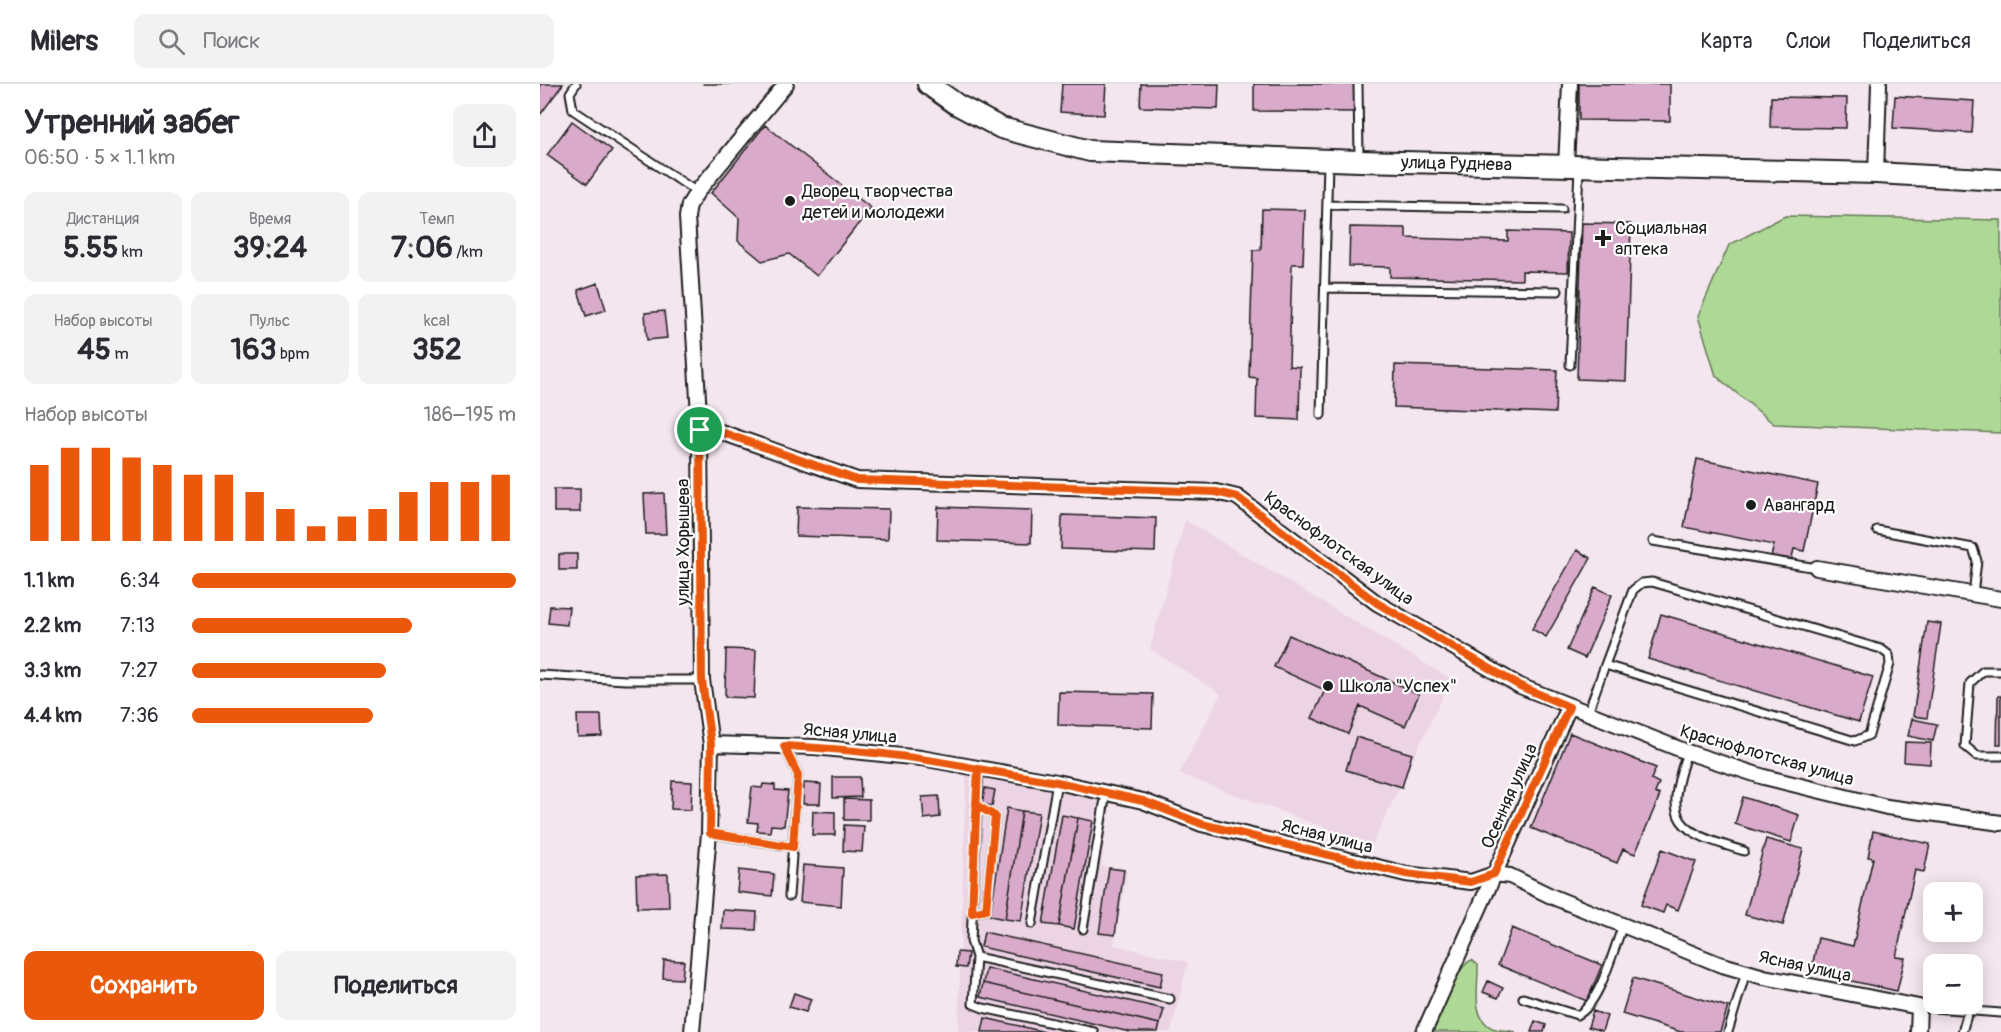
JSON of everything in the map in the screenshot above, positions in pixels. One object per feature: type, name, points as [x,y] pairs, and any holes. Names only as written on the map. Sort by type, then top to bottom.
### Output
[{"type":"main road","name":"улица Руднева","points":[[928,84],[956,104],[1001,128],[1090,151],[1359,161],[1876,173],[2001,180]]},
{"type":"street","name":"улица Хорышева","points":[[692,1032],[710,833],[711,744],[702,680],[700,430],[687,216],[689,205],[698,192],[786,84]]},
{"type":"street","points":[[1570,84],[1573,166]]},
{"type":"street","points":[[1876,173],[1879,84]]},
{"type":"street","name":"Краснофлотская улица","points":[[700,430],[721,432],[857,480],[1216,492],[1237,497],[1377,603],[1520,686],[1587,715],[1687,752],[1764,777],[1887,807],[2001,823]]},
{"type":"street","points":[[1817,567],[2001,598]]},
{"type":"street","name":"Осенняя улица","points":[[1424,1032],[1569,707]]},
{"type":"street","name":"Ясная улица","points":[[711,744],[784,746],[921,758],[1057,782],[1143,801],[1202,824],[1406,874],[1471,882],[1494,874],[1510,876],[1525,881],[1553,897],[1719,964],[1746,972],[1919,1007]]},
{"type":"street","points":[[1918,1032],[1919,1007]]},
{"type":"lane","points":[[576,84],[570,93],[573,110],[698,192]]},
{"type":"lane","points":[[1358,84],[1359,161]]},
{"type":"lane","points":[[1321,416],[1328,160]]},
{"type":"lane","points":[[1570,365],[1573,166]]},
{"type":"lane","points":[[1327,205],[1562,209]]},
{"type":"lane","points":[[1324,288],[1558,291]]},
{"type":"lane","points":[[1877,530],[1973,548],[1977,561],[1973,594]]},
{"type":"lane","points":[[1653,541],[1817,567]]},
{"type":"lane","points":[[1587,715],[1605,665],[1633,590],[1642,583],[1652,582],[1881,649],[1889,655],[1890,663],[1869,735],[1862,740],[1855,741],[1605,665]]},
{"type":"lane","points":[[2001,671],[1983,671],[1970,683],[1965,746],[1977,756],[2001,756]]},
{"type":"lane","points":[[540,675],[626,680],[702,680]]},
{"type":"lane","points":[[784,746],[798,775],[789,896]]},
{"type":"lane","points":[[1687,752],[1674,792],[1675,809],[1684,825],[1693,834],[1744,851]]},
{"type":"lane","points":[[978,769],[971,941],[976,957],[973,1004],[1094,1032]]},
{"type":"lane","points":[[1032,924],[1057,782]]},
{"type":"lane","points":[[1083,929],[1106,793]]},
{"type":"lane","points":[[972,913],[986,910],[995,816],[976,805]]},
{"type":"lane","points":[[710,833],[793,847]]},
{"type":"lane","points":[[1523,998],[1577,1015],[1585,1012],[1597,992],[1623,926]]},
{"type":"lane","points":[[976,957],[1170,999]]},
{"type":"lane","points":[[1728,1032],[1746,972]]},
{"type":"lane","points":[[1919,1007],[1923,1007]]},
{"type":"lane","points":[[1983,1012],[2001,1013]]},
{"type":"lane","points":[[1962,1032],[1967,1014]]},
{"type":"shaded area","name":"Школа \"Успех\"","points":[[1185,520],[1451,679],[1372,845],[1179,774],[1221,694],[1150,649]]},
{"type":"shaded area","points":[[966,772],[1111,797],[1101,866],[1127,871],[1114,945],[1188,962],[1171,1032],[958,1032]]},
{"type":"green space","points":[[1785,216],[2001,220],[2001,433],[1774,424],[1716,376],[1698,316],[1729,245]]},
{"type":"green space","points":[[1472,960],[1478,965],[1477,1000],[1485,1023],[1498,1030],[1516,1032],[1432,1032],[1454,981],[1466,964]]},
{"type":"building","points":[[540,84],[563,84],[540,115]]},
{"type":"building","points":[[1062,84],[1106,84],[1104,115],[1060,112]]},
{"type":"building","points":[[1141,84],[1219,84],[1218,109],[1140,107]]},
{"type":"building","points":[[1254,84],[1354,84],[1354,112],[1254,111]]},
{"type":"building","points":[[1579,84],[1670,84],[1670,121],[1579,120]]},
{"type":"building","points":[[1895,96],[1974,101],[1972,133],[1893,128]]},
{"type":"building","points":[[1771,97],[1847,98],[1846,128],[1770,127]]},
{"type":"building","points":[[572,121],[612,150],[587,184],[547,155]]},
{"type":"building","name":"Дворец творчества детей и молодежи","points":[[765,125],[871,208],[817,276],[789,254],[762,261],[738,241],[739,218],[711,193]]},
{"type":"building","points":[[1262,209],[1305,210],[1303,264],[1292,264],[1289,366],[1300,367],[1299,420],[1256,418],[1257,378],[1249,377],[1253,250],[1261,250]]},
{"type":"building","points":[[1582,223],[1631,224],[1626,381],[1577,379]]},
{"type":"building","points":[[1350,227],[1406,228],[1406,238],[1508,241],[1508,231],[1569,233],[1568,272],[1522,271],[1522,280],[1390,277],[1390,267],[1349,266]]},
{"type":"building","points":[[598,283],[606,310],[586,316],[578,290]]},
{"type":"building","points":[[664,311],[667,338],[647,340],[645,313]]},
{"type":"building","points":[[1395,365],[1557,370],[1555,413],[1394,407]]},
{"type":"building","name":"Авангард","points":[[1697,459],[1818,484],[1804,551],[1794,549],[1791,561],[1771,557],[1774,545],[1684,527]]},
{"type":"building","points":[[554,489],[580,489],[580,512],[554,512]]},
{"type":"building","points":[[664,493],[666,534],[646,534],[644,494]]},
{"type":"building","points":[[797,507],[889,509],[888,539],[796,536]]},
{"type":"building","points":[[938,507],[1032,510],[1031,543],[937,540]]},
{"type":"building","points":[[1062,515],[1156,518],[1155,552],[1061,549]]},
{"type":"building","points":[[1577,550],[1591,558],[1546,637],[1532,629]]},
{"type":"building","points":[[559,554],[577,554],[577,570],[559,570]]},
{"type":"building","points":[[1595,587],[1612,595],[1585,658],[1567,650]]},
{"type":"building","points":[[550,606],[569,607],[567,625],[548,623]]},
{"type":"building","points":[[1661,614],[1873,677],[1859,722],[1648,659]]},
{"type":"building","points":[[1927,622],[1941,624],[1927,718],[1913,716]]},
{"type":"building","points":[[1289,635],[1419,694],[1405,726],[1360,706],[1348,734],[1312,718],[1325,690],[1274,667]]},
{"type":"building","points":[[726,649],[756,650],[754,698],[725,697]]},
{"type":"building","points":[[1059,692],[1153,694],[1152,728],[1058,725]]},
{"type":"building","points":[[1998,696],[2001,696],[2001,744],[1997,744]]},
{"type":"building","points":[[577,715],[601,715],[602,736],[578,737]]},
{"type":"building","points":[[1912,719],[1937,724],[1933,741],[1908,736]]},
{"type":"building","points":[[1570,733],[1656,768],[1651,779],[1659,783],[1655,793],[1660,795],[1635,854],[1623,849],[1617,863],[1531,828]]},
{"type":"building","points":[[1356,737],[1412,754],[1402,787],[1346,770]]},
{"type":"building","points":[[1905,742],[1931,743],[1930,764],[1904,762]]},
{"type":"building","points":[[833,777],[860,777],[861,797],[833,798]]},
{"type":"building","points":[[672,781],[692,782],[691,810],[671,809]]},
{"type":"building","points":[[804,783],[821,784],[820,804],[803,804]]},
{"type":"building","points":[[763,784],[775,785],[775,790],[788,791],[784,826],[771,825],[770,832],[757,831],[758,823],[748,822],[752,787],[762,788]]},
{"type":"building","points":[[985,788],[995,790],[992,806],[982,804]]},
{"type":"building","points":[[939,796],[940,817],[924,819],[922,797]]},
{"type":"building","points":[[1743,797],[1799,815],[1791,842],[1735,824]]},
{"type":"building","points":[[844,799],[869,800],[869,820],[844,820]]},
{"type":"building","points":[[1007,808],[1022,811],[1005,919],[990,916]]},
{"type":"building","points":[[813,811],[835,812],[835,835],[812,835]]},
{"type":"building","points":[[1022,811],[1039,813],[1021,921],[1005,919]]},
{"type":"building","points":[[1062,815],[1078,818],[1059,926],[1043,924]]},
{"type":"building","points":[[1078,818],[1093,821],[1074,929],[1059,926]]},
{"type":"building","points":[[844,825],[864,826],[862,852],[843,851]]},
{"type":"building","points":[[1873,831],[1930,844],[1924,872],[1915,870],[1896,957],[1905,958],[1897,991],[1811,972],[1818,938],[1853,946],[1873,858],[1868,857]]},
{"type":"building","points":[[1766,839],[1803,849],[1783,925],[1745,915]]},
{"type":"building","points":[[1662,849],[1696,862],[1678,910],[1666,905],[1663,913],[1641,905]]},
{"type":"building","points":[[803,865],[843,868],[841,906],[800,902]]},
{"type":"building","points":[[1109,868],[1124,870],[1115,935],[1099,933]]},
{"type":"building","points":[[739,870],[774,874],[772,896],[737,892]]},
{"type":"building","points":[[668,874],[669,907],[637,908],[636,875]]},
{"type":"building","points":[[723,910],[757,912],[756,930],[722,929]]},
{"type":"building","points":[[1512,928],[1602,965],[1587,1001],[1498,965]]},
{"type":"building","points":[[984,932],[1163,972],[1160,987],[981,947]]},
{"type":"building","points":[[957,952],[968,953],[966,968],[956,967]]},
{"type":"building","points":[[664,960],[684,961],[682,979],[663,978]]},
{"type":"building","points":[[986,968],[1164,1009],[1160,1024],[983,983]]},
{"type":"building","points":[[1633,978],[1728,1007],[1720,1032],[1681,1032],[1622,1014]]},
{"type":"building","points":[[1488,981],[1503,988],[1498,998],[1483,992]]},
{"type":"building","points":[[983,983],[1160,1024],[1158,1032],[1130,1032],[980,997]]},
{"type":"building","points":[[794,993],[811,999],[806,1012],[789,1007]]},
{"type":"building","points":[[1593,1011],[1607,1016],[1602,1031],[1588,1027]]},
{"type":"building","points":[[985,1018],[1045,1032],[982,1032]]},
{"type":"building","points":[[1535,1021],[1546,1025],[1544,1032],[1531,1032]]},
{"type":"tram line","points":[[703,84],[730,84]]},
{"type":"place","name":"Дворец творчества детей и молодежи","points":[[790,201]]},
{"type":"place","name":"Социальная аптека","points":[[1603,238]]},
{"type":"place","name":"Авангард","points":[[1751,505]]},
{"type":"place","name":"Школа \"Успех\"","points":[[1328,686]]},
{"type":"route","points":[[700,430],[702,680],[711,744],[710,833],[793,847],[798,775],[784,746],[815,747],[921,758],[978,769],[976,805],[972,913],[986,910],[995,816],[976,805],[978,769],[1057,782],[1143,801],[1202,824],[1406,874],[1471,882],[1494,874],[1569,707],[1520,686],[1377,603],[1237,497],[1216,492],[857,480],[721,432],[700,430]]}]
